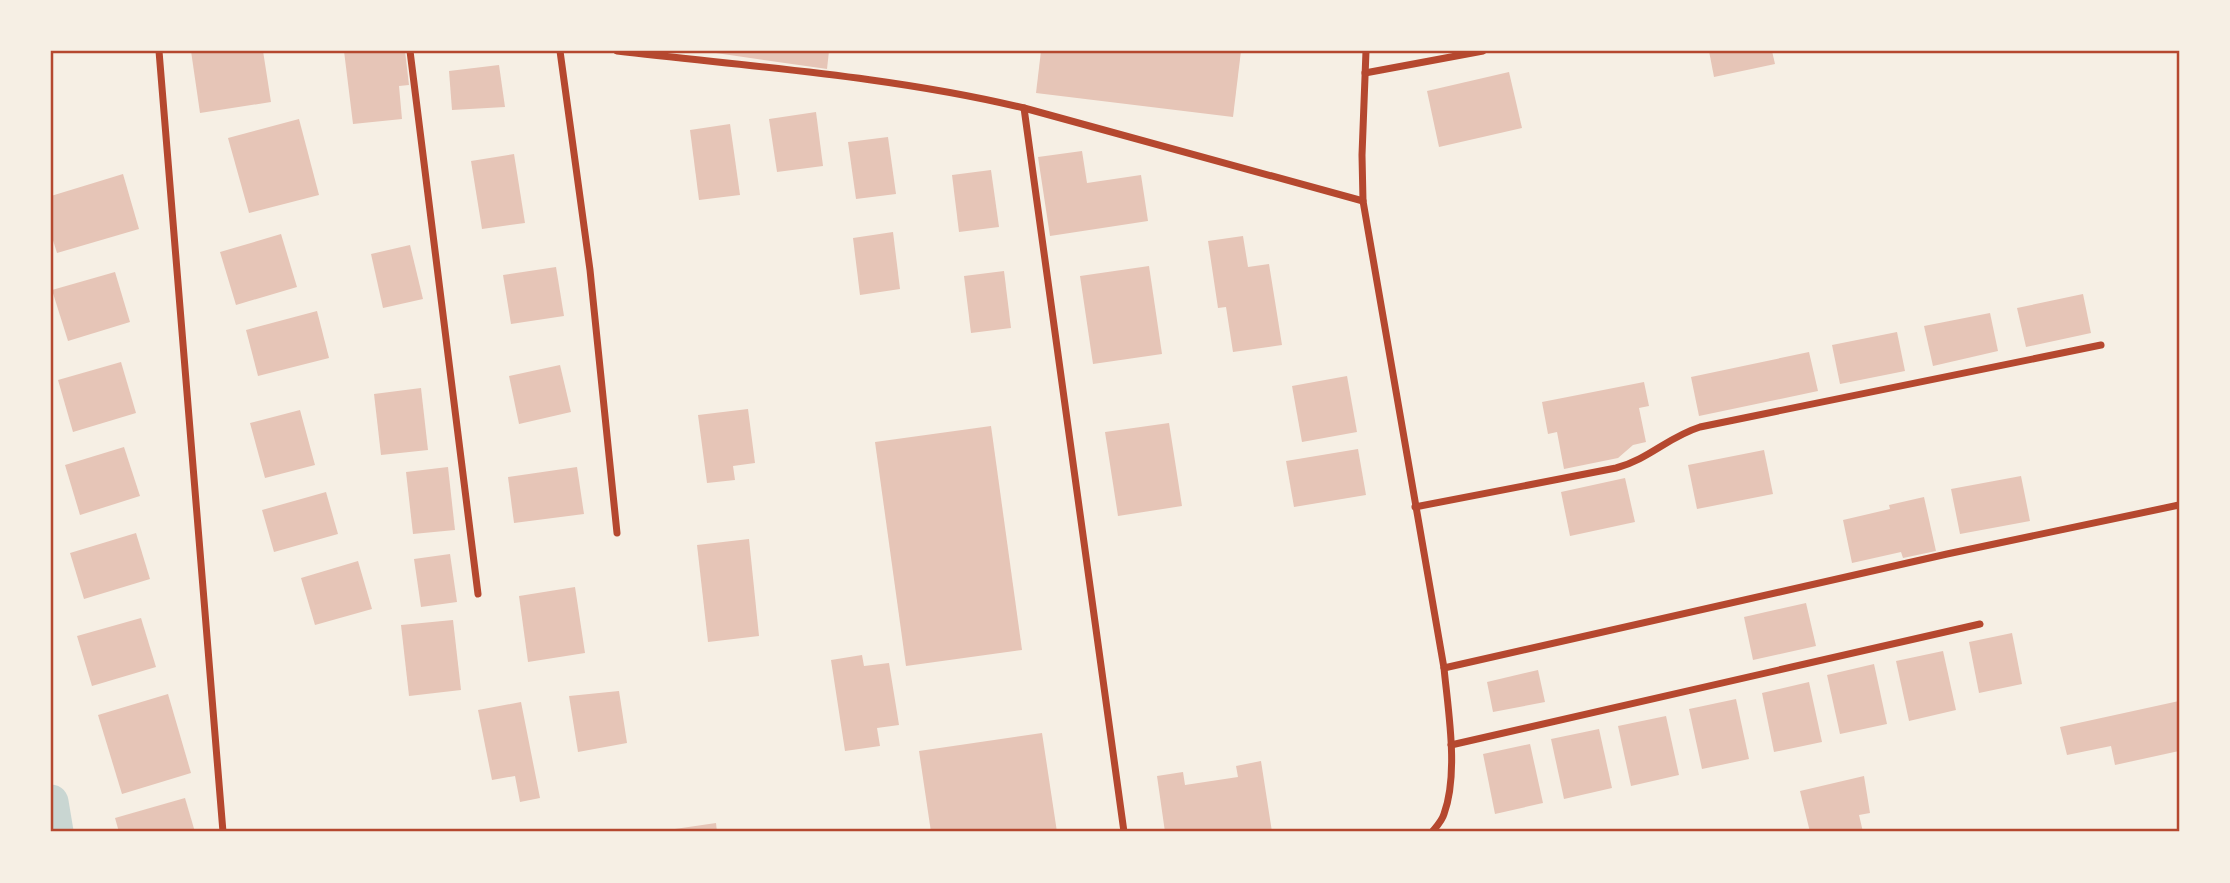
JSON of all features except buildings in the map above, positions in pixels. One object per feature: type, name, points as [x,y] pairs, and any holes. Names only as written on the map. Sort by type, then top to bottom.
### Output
[{"type":"street","points":[[159,51],[223,832]]},
{"type":"street","points":[[411,51],[478,594]]},
{"type":"street","points":[[560,51],[590,270],[617,533]]},
{"type":"street","points":[[617,51],[940,90],[1024,108],[1363,201]]},
{"type":"street","points":[[1367,51],[1362,155],[1363,201],[1444,667],[1451,745],[1449,790],[1444,816],[1432,832]]},
{"type":"street","points":[[1365,72],[1483,51]]},
{"type":"street","points":[[1024,108],[1124,832]]},
{"type":"street","points":[[1415,507],[1626,466],[1649,455],[1672,438],[1700,427],[2101,345]]},
{"type":"street","points":[[1444,667],[2179,505]]},
{"type":"street","points":[[1451,745],[1980,624]]},
{"type":"waterway","points":[[51,802],[56,832]]}]
